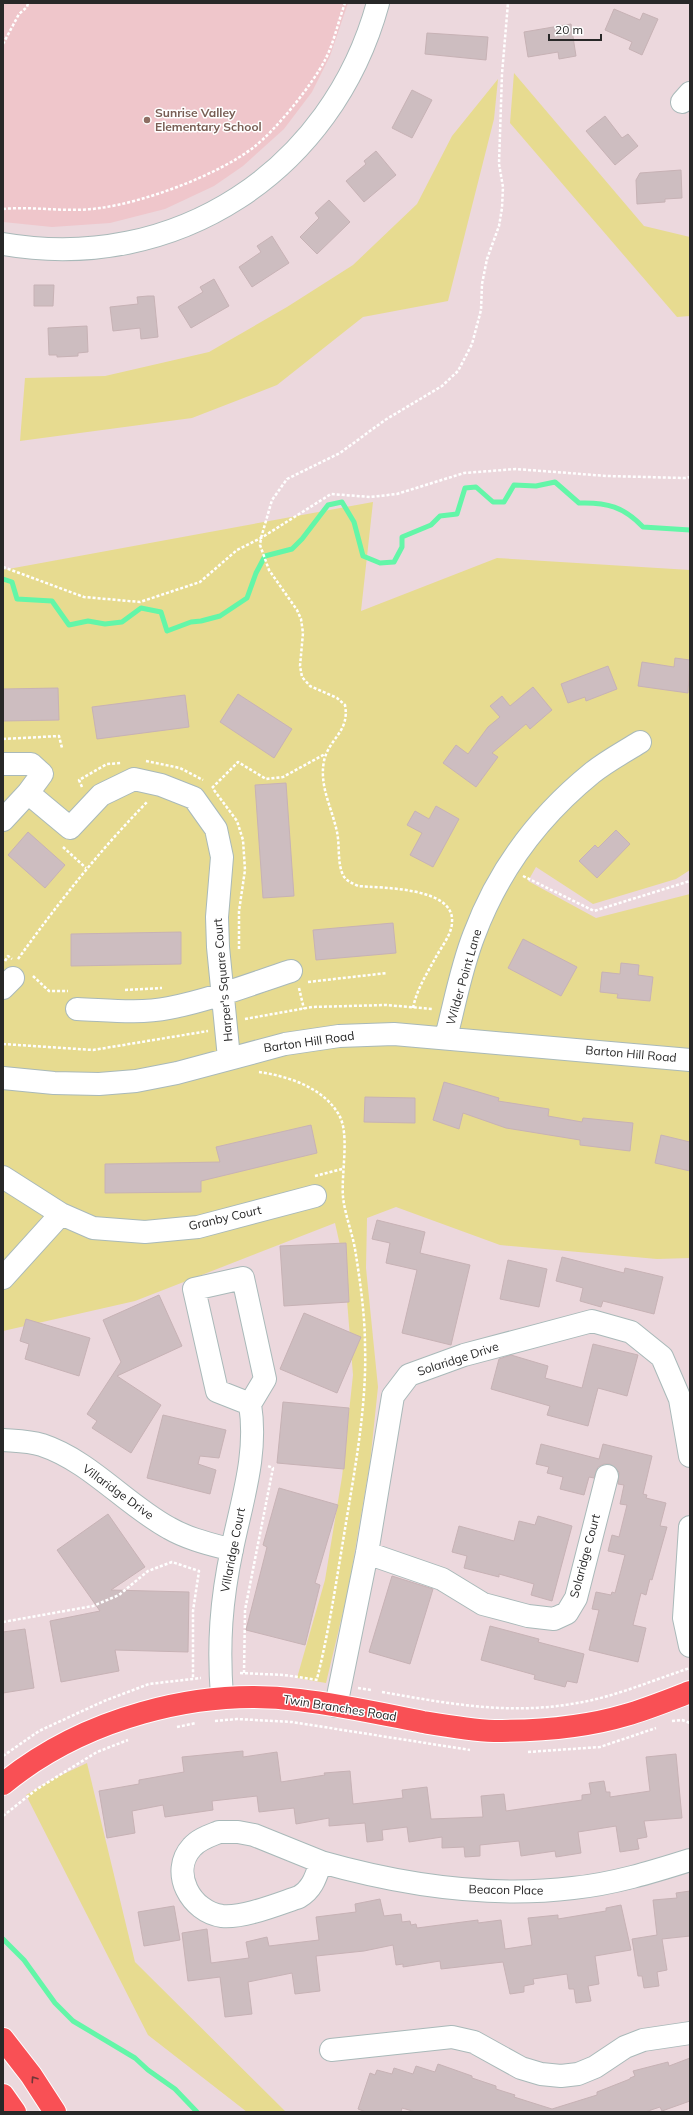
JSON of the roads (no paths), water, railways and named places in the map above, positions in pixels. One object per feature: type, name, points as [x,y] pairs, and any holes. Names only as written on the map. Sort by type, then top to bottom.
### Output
[{"type":"main road","name":"Twin Branches Road","points":[[3,1784],[70,1742],[105,1725],[145,1712],[222,1697],[266,1697],[336,1706],[455,1727],[493,1731],[541,1730],[584,1725],[626,1715],[690,1692]]},
{"type":"main road","points":[[3,2038],[31,2075],[56,2112]]},
{"type":"main road","points":[[3,2095],[15,2112]]},
{"type":"street","points":[[3,244],[27,248],[59,250],[101,248],[139,241],[183,226],[209,215],[239,198],[268,176],[298,148],[326,116],[343,89],[360,56],[378,3]]},
{"type":"street","name":"Wilder Point Lane","points":[[446,1037],[473,936],[486,905],[507,868],[530,833],[555,806],[592,772],[640,742]]},
{"type":"street","points":[[3,764],[30,764],[42,774],[28,793],[3,820]]},
{"type":"street","name":"Harper's Square Court","points":[[28,793],[70,828],[101,795],[134,779],[161,785],[194,798],[216,829],[222,856],[217,916],[222,994],[238,1023],[235,1056]]},
{"type":"street","points":[[75,1000],[131,1010],[168,1008],[222,994],[298,979]]},
{"type":"street","name":"Barton Hill Road","points":[[3,1078],[54,1083],[121,1082],[177,1073],[279,1045],[340,1036],[394,1034],[446,1037],[690,1060]]},
{"type":"street","name":"Granby Court","points":[[3,1177],[61,1214],[93,1228],[145,1232],[198,1227],[313,1187]]},
{"type":"street","points":[[3,1278],[61,1214]]},
{"type":"street","points":[[243,1278],[265,1379],[250,1404],[217,1391],[194,1289],[243,1278]]},
{"type":"street","name":"Solaridge Drive","points":[[336,1706],[367,1553],[393,1396],[409,1375],[464,1354],[592,1321],[631,1332],[662,1357],[680,1399],[690,1456]]},
{"type":"street","name":"Villaridge Court","points":[[222,1697],[219,1659],[220,1629],[232,1550],[250,1464],[253,1441],[250,1404]]},
{"type":"street","name":"Villaridge Drive","points":[[3,1440],[42,1445],[60,1453],[78,1463],[168,1528],[188,1537],[232,1550]]},
{"type":"street","name":"Solaridge Court","points":[[367,1553],[442,1579],[483,1604],[528,1616],[554,1619],[567,1613],[576,1598],[606,1476]]},
{"type":"street","points":[[690,1527],[684,1618],[690,1646]]},
{"type":"street","name":"Beacon Place","points":[[321,1862],[308,1892],[299,1897],[237,1915],[222,1916],[207,1911],[196,1903],[188,1894],[183,1883],[184,1863],[192,1846],[204,1837],[218,1832],[238,1832],[254,1835],[321,1862],[438,1886],[488,1892],[528,1892],[574,1888],[618,1881],[690,1860]]},
{"type":"street","points":[[332,2050],[452,2037],[474,2042],[521,2068],[541,2074],[561,2076],[578,2074],[595,2067],[625,2047],[642,2040],[690,2033]]},
{"type":"waterway","points":[[3,579],[12,582],[17,599],[52,601],[69,625],[88,621],[105,624],[122,622],[141,608],[161,612],[167,631],[191,622],[220,616],[247,598],[256,573],[265,556],[292,549],[302,539],[328,505],[342,502],[354,522],[363,556],[380,563],[394,562],[402,547],[402,537],[431,525],[440,516],[457,514],[465,488],[476,487],[493,502],[504,502],[514,485],[536,486],[555,482],[579,503],[614,507],[622,510],[643,527],[690,530]]},
{"type":"waterway","points":[[3,1939],[24,1960],[55,2003],[73,2021],[135,2058],[148,2070],[175,2089],[197,2112]]},
{"type":"place","name":"Sunrise Valley Elementary School","points":[[147,120]]}]
